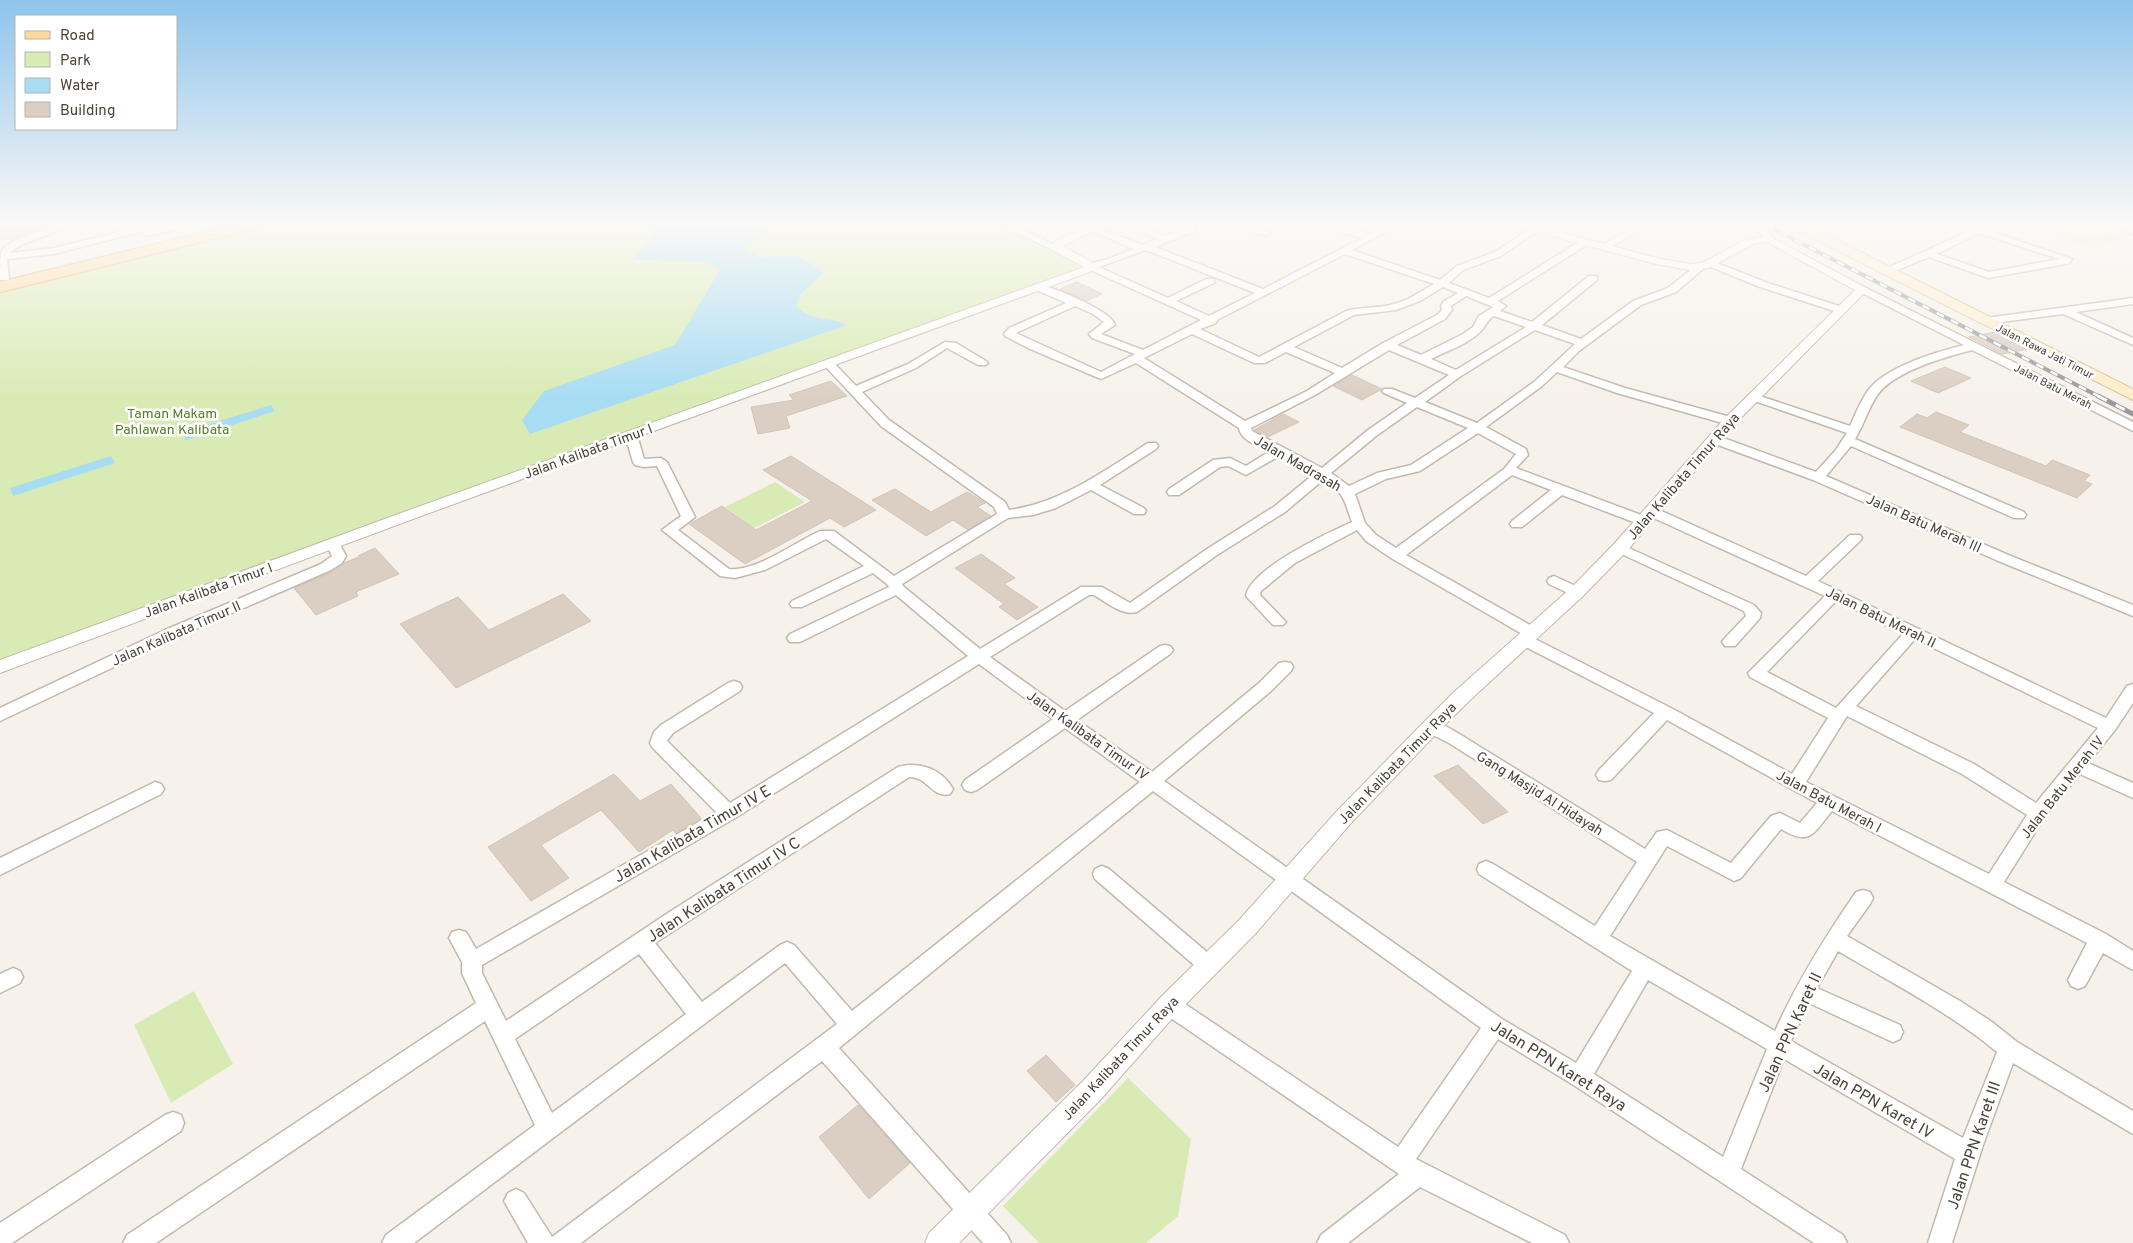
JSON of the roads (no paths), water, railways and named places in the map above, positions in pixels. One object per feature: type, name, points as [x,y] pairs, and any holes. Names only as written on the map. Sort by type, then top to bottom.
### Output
[{"type":"main road","name":"Jalan Rawa Jati Timur","points":[[1910,283],[2133,395]]},
{"type":"street","name":"Jalan Kalibata Timur I","points":[[0,667],[1048,283]]},
{"type":"street","points":[[1129,283],[1212,321]]},
{"type":"street","points":[[1169,301],[1206,283]]},
{"type":"street","points":[[1238,283],[1265,293]]},
{"type":"street","points":[[1074,303],[1009,334],[1101,376],[1284,283]]},
{"type":"street","points":[[1438,283],[1466,293],[1533,327],[1582,344]]},
{"type":"street","points":[[1422,359],[1477,329],[1483,318],[1493,307],[1527,283]]},
{"type":"street","points":[[1323,474],[1372,433],[1457,374],[1533,327],[1587,283]]},
{"type":"street","points":[[1348,492],[1382,476],[1415,468],[1522,397],[1582,344],[1637,303],[1672,290],[1681,283]]},
{"type":"street","points":[[1757,283],[1841,310]]},
{"type":"street","points":[[1851,283],[1973,346]]},
{"type":"street","points":[[1193,330],[1256,361],[1262,360],[1350,312],[1399,306],[1441,284]]},
{"type":"street","points":[[1038,287],[1097,312],[1110,321],[1110,325],[1094,334],[1096,336],[1140,356],[1245,426]]},
{"type":"street","name":"Jalan Kalibata Timur Raya","points":[[939,1243],[1092,1090],[1169,1005],[1248,926],[1344,817],[1461,697],[1576,592],[1620,548],[1730,421],[1862,289]]},
{"type":"street","name":"Jalan Madrasah","points":[[1466,293],[1447,304],[1447,310],[1441,317],[1387,345],[1311,393],[1245,426],[1246,432],[1250,436],[1323,474],[1348,492],[1359,524],[1371,538],[1528,636]]},
{"type":"street","points":[[1986,321],[2133,301]]},
{"type":"street","points":[[2064,310],[2133,342]]},
{"type":"street","points":[[856,391],[912,366],[945,345],[952,345],[982,363]]},
{"type":"street","points":[[1387,345],[1457,374]]},
{"type":"street","points":[[1818,477],[1851,436],[1875,390],[1886,380],[1922,364],[1973,346]]},
{"type":"street","name":"Jalan Batu Merah","points":[[1973,346],[2133,427]]},
{"type":"street","points":[[1284,347],[1343,372]]},
{"type":"street","points":[[829,364],[885,423],[1000,505],[1004,515]]},
{"type":"street","points":[[1556,368],[1606,387],[1670,402],[1730,421]]},
{"type":"street","points":[[1388,391],[1477,427],[1522,452],[1522,456],[1510,467],[1510,470],[1396,555]]},
{"type":"street","points":[[1753,397],[1851,436],[2019,515]]},
{"type":"street","name":"Jalan Kalibata Timur IV","points":[[631,435],[639,462],[643,464],[661,462],[688,517],[669,530],[725,573],[749,572],[825,534],[829,534],[874,567],[978,656],[1289,880]]},
{"type":"street","name":"Jalan Batu Merah III","points":[[1714,439],[1818,477],[2001,558],[2133,610]]},
{"type":"street","points":[[795,638],[896,586],[1004,515],[1043,509],[1091,485],[1152,446]]},
{"type":"street","points":[[1174,492],[1217,463],[1230,462],[1246,471],[1279,451]]},
{"type":"street","name":"Jalan Batu Merah II","points":[[1510,470],[1560,490],[1648,517],[1808,582],[2109,726]]},
{"type":"street","name":"Jalan Kalibata Timur IV E","points":[[472,961],[729,813],[1086,590],[1097,590],[1127,608],[1132,609],[1212,552],[1280,508],[1323,474]]},
{"type":"street","points":[[1091,485],[1138,511]]},
{"type":"street","points":[[1517,524],[1560,490]]},
{"type":"street","points":[[1278,622],[1253,596],[1254,589],[1292,558],[1324,540],[1359,524]]},
{"type":"street","points":[[1808,582],[1855,538]]},
{"type":"street","name":"Jalan Kalibata Timur II","points":[[0,715],[170,634],[326,567],[337,560],[339,556],[333,544]]},
{"type":"street","points":[[1620,548],[1749,608],[1754,613],[1753,618],[1730,642]]},
{"type":"street","points":[[797,604],[874,567]]},
{"type":"street","points":[[1554,581],[1576,592]]},
{"type":"street","points":[[1834,595],[1756,673],[1962,764],[2008,791],[2038,813]]},
{"type":"street","points":[[1795,784],[1841,712],[1912,633]]},
{"type":"street","name":"Jalan Batu Merah I","points":[[1528,636],[1795,784],[2099,940],[2133,961]]},
{"type":"street","points":[[971,785],[1165,650]]},
{"type":"street","points":[[561,1243],[851,1026],[1153,781],[1285,667]]},
{"type":"street","points":[[729,813],[658,743],[660,736],[667,729],[734,687]]},
{"type":"street","name":"Jalan Batu Merah IV","points":[[1992,885],[2038,813],[2109,726],[2133,690]]},
{"type":"street","points":[[1605,775],[1664,712]]},
{"type":"street","name":"Gang Masjid Al Hidayah","points":[[1432,727],[1648,860]]},
{"type":"street","points":[[2077,765],[2133,791]]},
{"type":"street","name":"Jalan Kalibata Timur IV C","points":[[504,1034],[904,772],[913,769],[921,770],[944,789]]},
{"type":"street","points":[[0,867],[155,789]]},
{"type":"street","points":[[1598,938],[1665,837],[1734,873],[1777,821],[1780,820],[1799,831],[1804,831],[1829,802]]},
{"type":"street","name":"Jalan PPN Karet IV","points":[[1486,869],[1645,968],[1968,1154]]},
{"type":"street","points":[[1102,874],[1208,965]]},
{"type":"street","name":"Jalan PPN Karet Raya","points":[[1289,880],[1496,1026],[1580,1077],[1835,1243]]},
{"type":"street","name":"Jalan PPN Karet II","points":[[1728,1173],[1779,1046],[1805,992],[1834,939],[1863,898]]},
{"type":"street","points":[[459,938],[472,961],[472,973],[488,1007],[504,1034],[548,1129]]},
{"type":"street","points":[[1834,939],[1953,1008],[1985,1029],[2009,1048],[2133,1123]]},
{"type":"street","points":[[2078,980],[2099,940]]},
{"type":"street","points":[[642,942],[700,1015]]},
{"type":"street","points":[[394,1243],[787,951],[851,1026]]},
{"type":"street","points":[[1580,1077],[1645,968]]},
{"type":"street","points":[[1805,992],[1893,1032]]},
{"type":"street","points":[[1169,1005],[1409,1168],[1557,1243]]},
{"type":"street","points":[[135,1243],[488,1007]]},
{"type":"street","points":[[1330,1243],[1409,1168],[1496,1026]]},
{"type":"street","points":[[824,1047],[999,1243]]},
{"type":"street","name":"Jalan PPN Karet III","points":[[1940,1243],[1968,1154],[1992,1087],[2009,1048]]},
{"type":"street","points":[[0,1237],[173,1123]]},
{"type":"street","points":[[516,1201],[542,1243]]},
{"type":"water","points":[[712,283],[813,283],[800,295],[796,306],[809,315],[847,325],[530,434],[522,420],[544,391],[675,345]]},
{"type":"water","points":[[271,405],[275,411],[186,440],[181,433]]},
{"type":"water","points":[[111,456],[115,463],[13,496],[10,488]]},
{"type":"railway","points":[[1879,283],[2100,397]]},
{"type":"railway","points":[[2098,396],[2133,414]]},
{"type":"park label","name":"Taman Makam Pahlawan Kalibata","points":[[172,422]]}]
